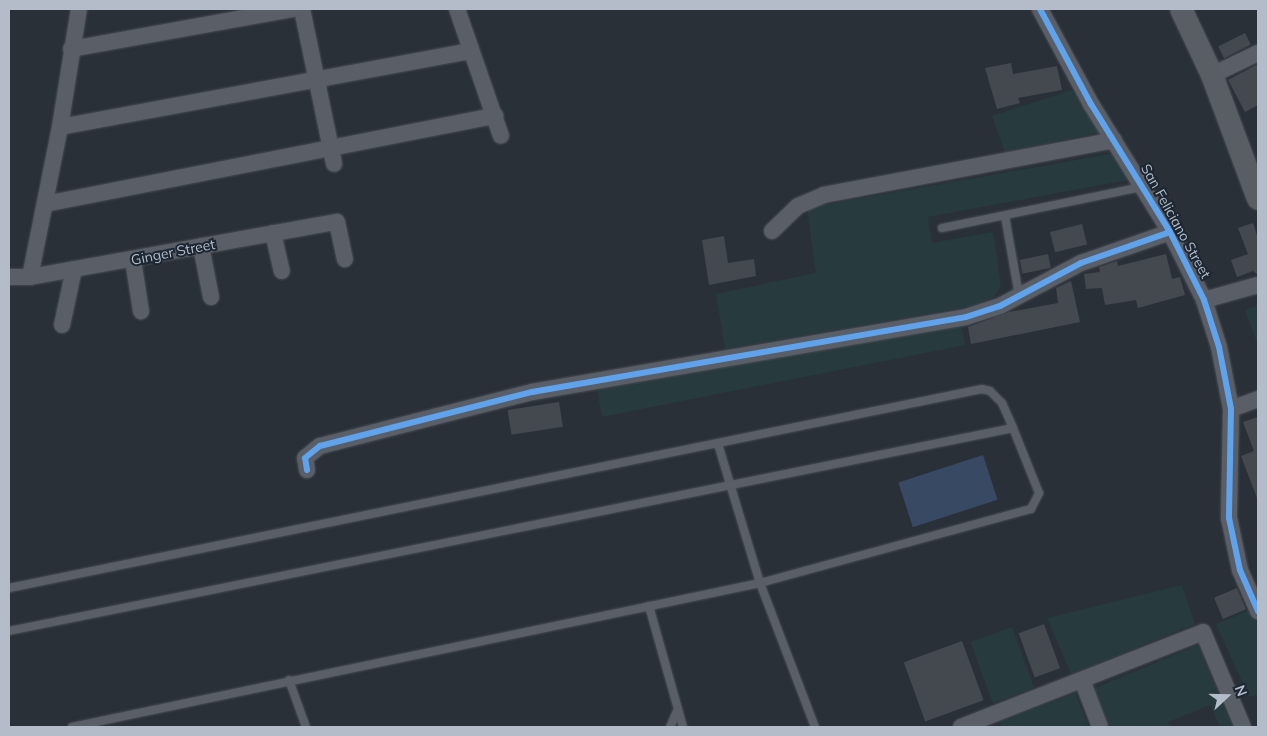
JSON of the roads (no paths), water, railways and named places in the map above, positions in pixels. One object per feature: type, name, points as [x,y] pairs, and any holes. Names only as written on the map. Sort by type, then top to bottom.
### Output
[{"type":"street","points":[[30,277],[60,127],[71,49],[79,9]]},
{"type":"street","points":[[71,49],[222,14],[293,9]]},
{"type":"street","points":[[302,9],[334,164]]},
{"type":"street","points":[[457,9],[501,136]]},
{"type":"street","name":"San Feliciano Street","points":[[1040,9],[1114,140],[1144,186],[1170,232],[1204,300],[1219,347],[1231,409],[1229,518],[1240,570],[1258,611]]},
{"type":"street","points":[[1181,9],[1212,75],[1258,199]]},
{"type":"street","points":[[60,127],[471,51]]},
{"type":"street","points":[[1212,75],[1258,53]]},
{"type":"street","points":[[45,204],[494,116]]},
{"type":"street","points":[[772,231],[798,206],[824,195],[1114,140]]},
{"type":"street","name":"Ginger Street","points":[[9,277],[30,277],[133,260],[337,222],[345,259]]},
{"type":"street","points":[[307,470],[305,458],[320,446],[532,392],[966,317],[1020,296],[1081,263],[1170,232]]},
{"type":"street","points":[[273,234],[282,270]]},
{"type":"street","points":[[201,246],[211,297]]},
{"type":"street","points":[[133,260],[141,311]]},
{"type":"street","points":[[62,325],[74,269]]},
{"type":"street","points":[[1204,300],[1258,285]]},
{"type":"street","points":[[1231,409],[1258,399]]},
{"type":"street","points":[[961,727],[1203,632],[1244,727]]},
{"type":"street","points":[[1082,680],[1100,727]]},
{"type":"lane","points":[[942,228],[1144,186]]},
{"type":"lane","points":[[1005,216],[1020,296]]},
{"type":"lane","points":[[9,588],[982,389],[990,391],[1002,403],[1039,493],[1031,509],[760,583],[289,680],[72,727]]},
{"type":"lane","points":[[9,631],[732,483],[1013,428]]},
{"type":"lane","points":[[718,444],[732,483],[760,583],[815,727]]},
{"type":"lane","points":[[649,606],[676,711],[682,727]]},
{"type":"lane","points":[[289,680],[306,727]]},
{"type":"lane","points":[[670,727],[676,711]]},
{"type":"water","points":[[983,455],[998,500],[913,527],[898,483]]}]
